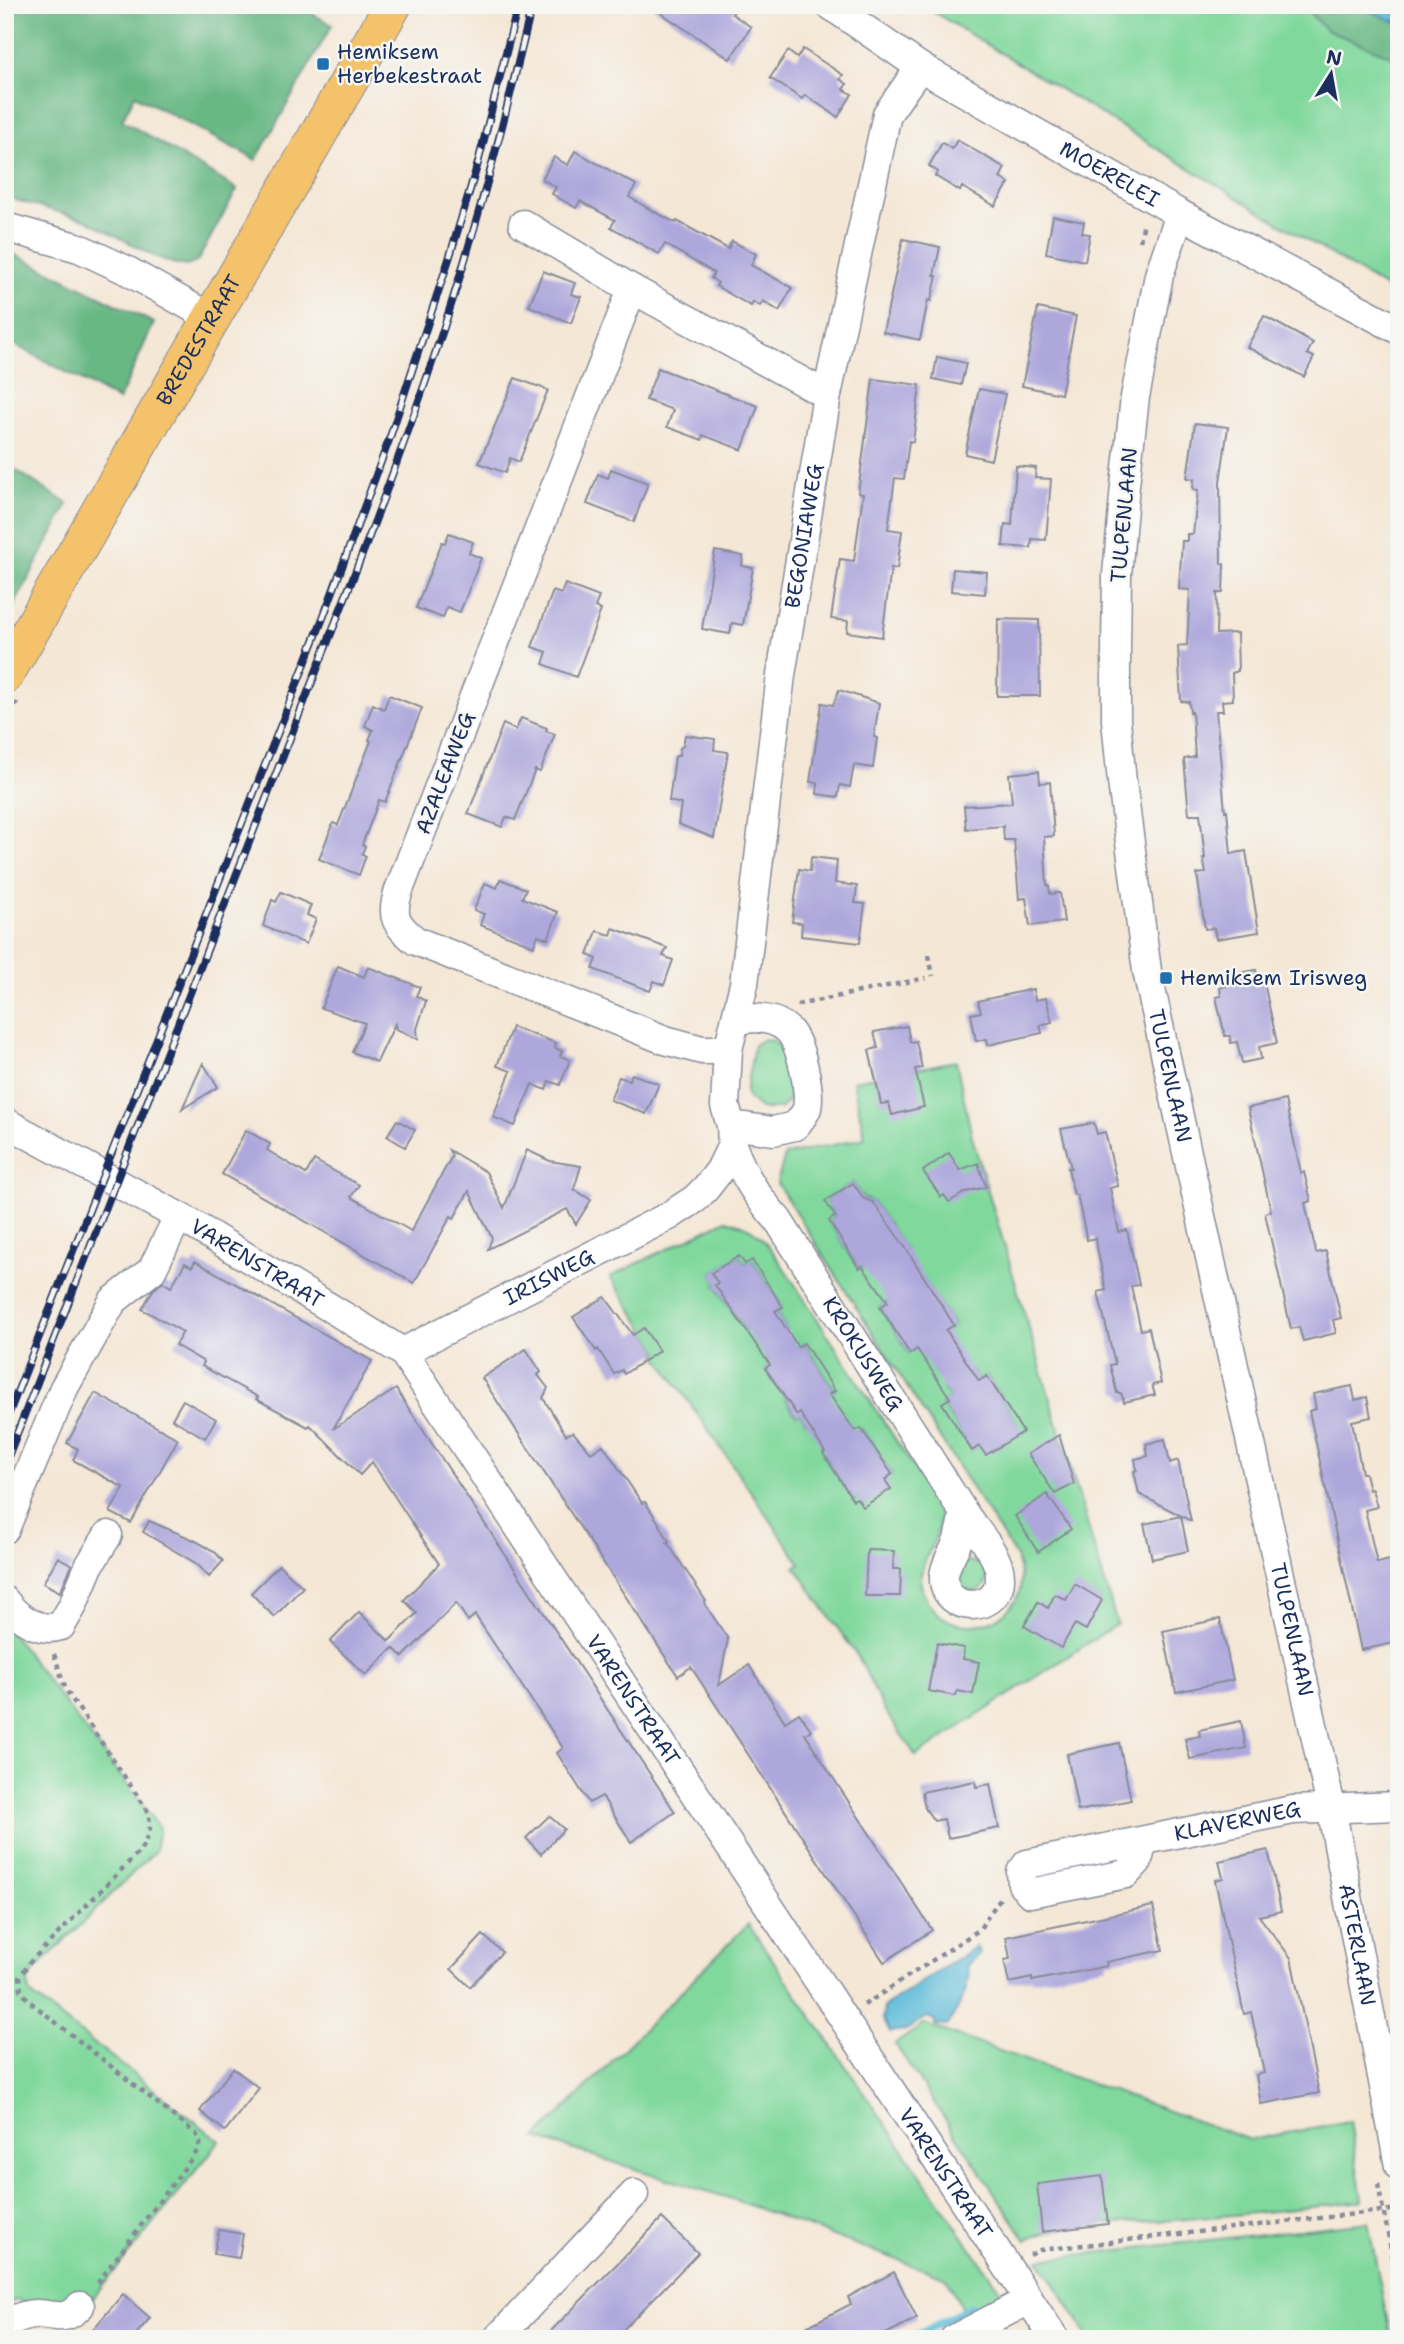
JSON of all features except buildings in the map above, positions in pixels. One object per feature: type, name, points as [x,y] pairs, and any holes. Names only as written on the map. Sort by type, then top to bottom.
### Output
[{"type":"main road","name":"BREDESTRAAT","points":[[5,676],[393,5]]},
{"type":"street","name":"MOERELEI","points":[[830,5],[920,67],[1180,214],[1399,330]]},
{"type":"street","name":"BEGONIAWEG","points":[[736,1020],[744,984],[781,675],[827,395],[887,114],[920,67]]},
{"type":"street","name":"TULPENLAAN","points":[[1180,214],[1159,275],[1135,397],[1117,575],[1116,720],[1147,971],[1331,1807]]},
{"type":"street","points":[[523,224],[632,289],[827,395]]},
{"type":"street","points":[[5,228],[79,248],[213,319]]},
{"type":"street","name":"AZALEAWEG","points":[[632,289],[394,905],[401,929],[416,941],[665,1040],[702,1050],[728,1050]]},
{"type":"street","points":[[732,1135],[795,1126],[806,1111],[808,1093],[797,1045],[788,1030],[771,1021],[752,1017],[736,1020],[728,1050],[725,1088],[725,1106],[732,1135],[742,1173],[758,1197]]},
{"type":"street","name":"VARENSTRAAT","points":[[5,1122],[178,1217],[403,1352],[1055,2339]]},
{"type":"street","name":"IRISWEG","points":[[695,1199],[719,1170],[732,1135]]},
{"type":"street","name":"IRISWEG","points":[[403,1352],[669,1216],[695,1199],[713,1193],[758,1197]]},
{"type":"street","name":"KROKUSWEG","points":[[758,1197],[778,1220],[964,1513]]},
{"type":"street","points":[[5,1529],[64,1388],[88,1344],[113,1301],[152,1270],[178,1217]]},
{"type":"street","points":[[5,1601],[28,1622],[50,1629],[61,1626],[89,1566],[108,1535]]},
{"type":"street","name":"KLAVERWEG","points":[[1143,1841],[1293,1810],[1399,1806]]},
{"type":"street","name":"ASTERLAAN","points":[[1331,1807],[1399,2166]]},
{"type":"street","points":[[497,2339],[634,2194]]},
{"type":"street","points":[[954,2339],[1029,2300]]},
{"type":"street","points":[[5,2325],[18,2317],[35,2313],[62,2317],[71,2315],[80,2306]]},
{"type":"path","points":[[929,955],[933,976]]},
{"type":"path","points":[[771,1021],[792,1006],[926,978]]},
{"type":"path","points":[[50,1629],[55,1661],[66,1690],[149,1813],[150,1832],[139,1851],[30,1962],[20,1976],[21,1990],[29,2001],[196,2134],[200,2142],[198,2150],[80,2306]]},
{"type":"path","points":[[1008,2266],[1040,2250],[1399,2209]]},
{"type":"path","points":[[1384,2210],[1399,2290]]},
{"type":"green space","points":[[5,5],[296,5],[332,25],[256,160],[135,95],[122,120],[237,189],[197,262],[186,266],[152,255],[87,220],[5,197]]},
{"type":"green space","points":[[922,5],[1399,5],[1399,296]]},
{"type":"green space","points":[[1302,5],[1399,5],[1399,59],[1326,30]]},
{"type":"green space","points":[[5,252],[154,323],[119,400],[8,341],[5,346]]},
{"type":"green space","points":[[5,463],[68,504],[5,623]]},
{"type":"green space","points":[[764,1039],[774,1041],[781,1049],[790,1092],[788,1101],[780,1109],[760,1109],[748,1098],[746,1090],[754,1045]]},
{"type":"green space","points":[[956,1061],[972,1137],[1117,1624],[916,1756],[883,1708],[860,1660],[795,1567],[800,1563],[656,1354],[659,1351],[610,1277],[726,1220],[747,1227],[762,1238],[938,1505],[938,1530],[921,1573],[925,1597],[945,1619],[958,1624],[987,1623],[1000,1616],[1011,1607],[1019,1593],[1021,1579],[1016,1557],[777,1183],[785,1155],[865,1138],[853,1081]],"holes":[[[853,1183],[864,1199],[873,1202],[906,1250],[859,1268],[829,1221],[835,1216],[826,1201]],[[739,1256],[745,1264],[752,1260],[782,1306],[775,1311],[787,1330],[744,1329],[715,1285],[718,1283],[712,1273]],[[924,1279],[954,1325],[909,1353],[880,1307]],[[804,1343],[835,1390],[827,1395],[806,1422],[800,1413],[796,1415],[766,1369]],[[972,1371],[979,1381],[987,1376],[1016,1422],[972,1450],[942,1404],[950,1398],[944,1389]],[[861,1428],[892,1474],[854,1500],[823,1454]]]},
{"type":"green space","points":[[972,1562],[982,1567],[987,1577],[982,1587],[972,1592],[962,1587],[957,1577],[962,1567]]},
{"type":"green space","points":[[5,1625],[159,1829],[155,1851],[36,1969],[28,1981],[29,1993],[220,2141],[81,2313],[60,2312],[15,2300],[5,2307]]},
{"type":"green space","points":[[748,1924],[1001,2292],[964,2313],[947,2278],[735,2200],[536,2138]]},
{"type":"green space","points":[[924,2024],[1250,2140],[1350,2121],[1362,2201],[1222,2216],[1099,2224],[1060,2230],[1026,2240],[895,2044]]},
{"type":"green space","points":[[1368,2222],[1391,2339],[1090,2339],[1039,2259]]},
{"type":"water","points":[[1358,5],[1399,5],[1399,23],[1360,7]]},
{"type":"water","points":[[975,1947],[980,1953],[966,1966],[966,1988],[947,2026],[935,2025],[935,2020],[926,2017],[906,2030],[890,2032],[883,2019],[884,2007]]},
{"type":"waterway","points":[[910,2339],[971,2307]]},
{"type":"railway","points":[[5,1423],[323,618],[389,440],[478,163],[518,5]]},
{"type":"railway","points":[[5,1464],[410,427],[475,226],[532,5]]},
{"type":"place","name":"Hemiksem Herbekestraat","points":[[323,64]]},
{"type":"place","name":"Hemiksem Irisweg","points":[[1166,978]]}]
